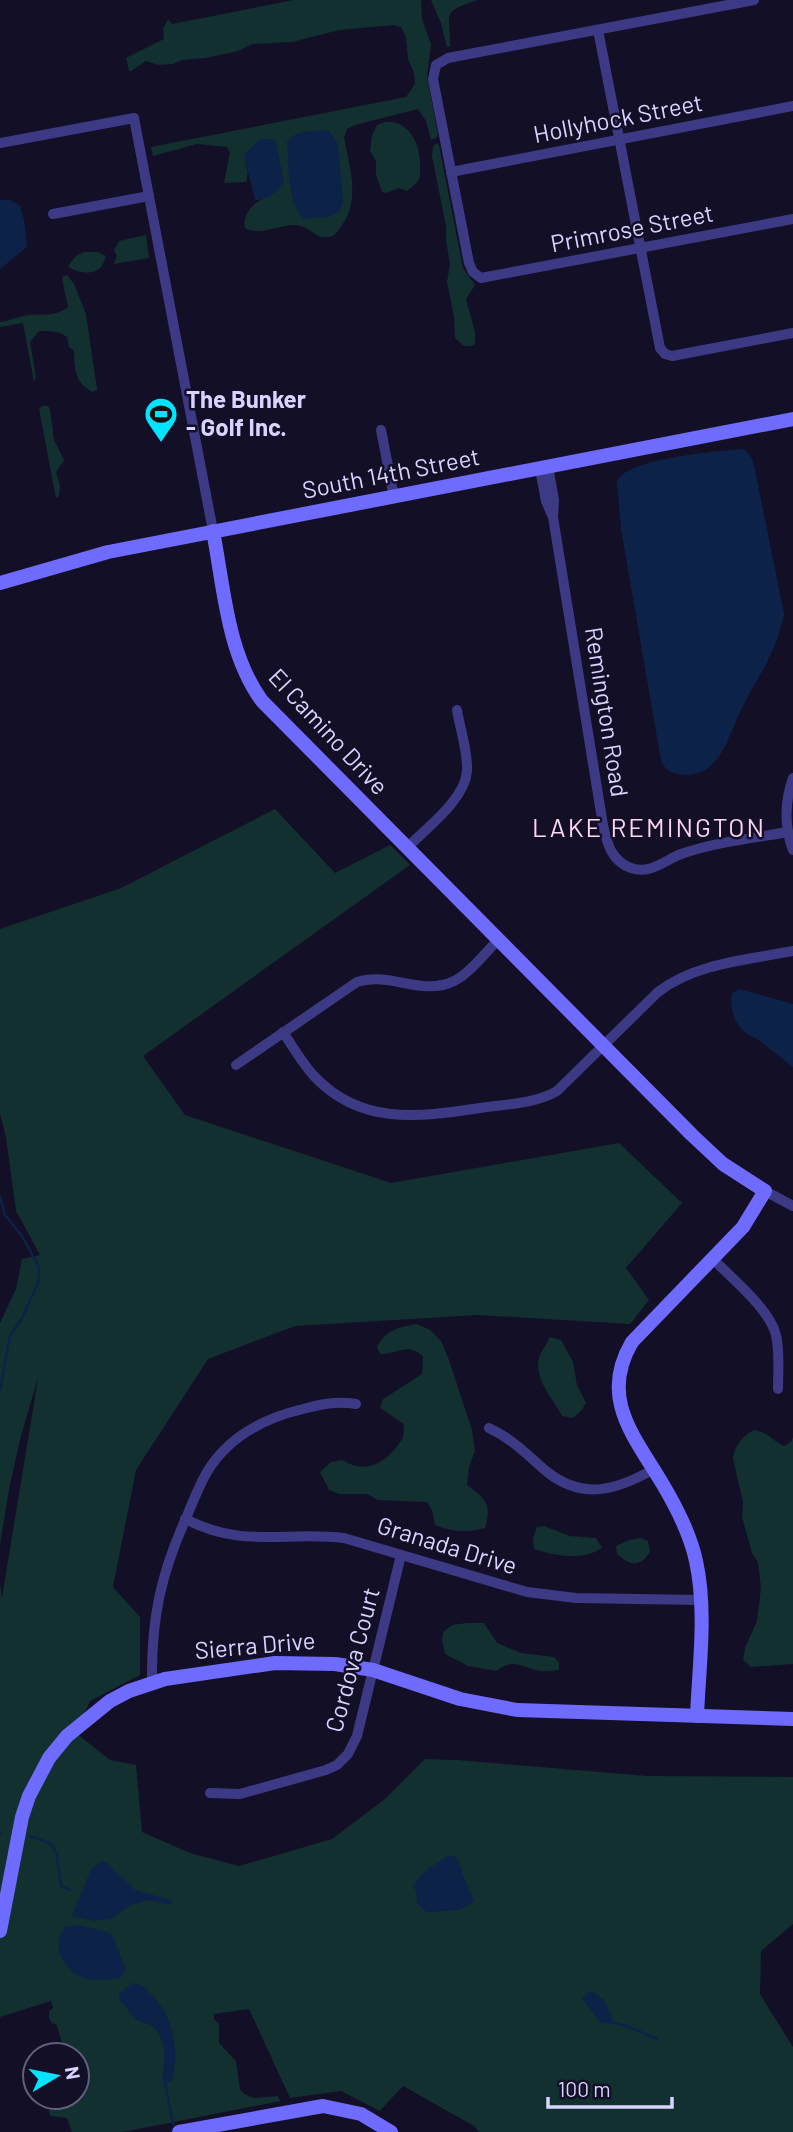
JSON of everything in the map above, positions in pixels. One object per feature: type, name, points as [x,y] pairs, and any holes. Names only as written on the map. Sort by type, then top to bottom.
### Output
[{"type":"street","points":[[451,172],[433,79],[436,65],[448,58],[754,0]]},
{"type":"street","points":[[598,30],[658,344],[665,354],[676,355],[793,333]]},
{"type":"street","name":"Hollyhock Street","points":[[451,172],[793,106]]},
{"type":"street","name":"El Camino Drive","points":[[0,143],[134,118],[236,648],[253,688],[267,707],[715,1157],[765,1191],[793,1206]]},
{"type":"street","name":"Primrose Street","points":[[451,172],[469,264],[479,277],[492,278],[793,219]]},
{"type":"street","points":[[53,214],[149,196]]},
{"type":"street","name":"South 14th Street","points":[[0,583],[108,552],[793,419]]},
{"type":"street","points":[[381,430],[394,497]]},
{"type":"street","name":"Remington Road","points":[[544,468],[554,500],[553,516],[603,825],[612,853],[632,869],[649,869],[689,852],[788,832]]},
{"type":"street","points":[[407,848],[455,800],[464,784],[467,767],[457,710]]},
{"type":"street","points":[[793,778],[787,803],[788,832],[793,850]]},
{"type":"street","points":[[236,1065],[346,988],[363,980],[376,979],[429,987],[453,981],[498,940]]},
{"type":"street","points":[[283,1032],[314,1075],[332,1091],[376,1112],[410,1116],[544,1098],[557,1091],[658,992],[681,977],[709,967],[793,951]]},
{"type":"street","points":[[697,1716],[700,1600],[698,1571],[679,1513],[622,1413],[618,1391],[620,1368],[637,1335],[743,1227],[765,1191]]},
{"type":"street","points":[[713,1259],[762,1310],[773,1326],[778,1350],[778,1389]]},
{"type":"street","points":[[152,1682],[153,1624],[167,1561],[206,1473],[226,1449],[248,1431],[271,1418],[327,1403],[356,1404]]},
{"type":"street","points":[[489,1428],[515,1442],[551,1475],[569,1485],[598,1490],[619,1487],[654,1469]]},
{"type":"street","name":"Granada Drive","points":[[185,1519],[206,1529],[238,1537],[262,1539],[326,1536],[359,1541],[517,1589],[548,1595],[700,1600]]},
{"type":"street","name":"Cordova Court","points":[[210,1793],[240,1794],[316,1774],[337,1765],[348,1754],[356,1736],[401,1555]]},
{"type":"street","name":"Sierra Drive","points":[[0,1931],[22,1817],[29,1796],[49,1758],[87,1717],[123,1693],[152,1682],[188,1674],[288,1663],[335,1664],[373,1670],[460,1699],[502,1708],[541,1712],[793,1719]]},
{"type":"street","points":[[178,2132],[323,2106],[361,2114],[391,2132]]},
{"type":"green space","points":[[294,0],[421,0],[422,19],[431,44],[427,76],[438,134],[436,138],[431,140],[426,121],[418,109],[347,129],[344,138],[352,196],[346,218],[338,232],[329,237],[318,236],[299,225],[262,231],[245,228],[249,211],[263,199],[244,161],[248,172],[246,182],[224,183],[230,153],[227,147],[197,144],[153,156],[151,147],[406,97],[415,84],[408,59],[406,37],[401,27],[394,25],[339,30],[292,42],[252,44],[238,51],[182,60],[173,64],[158,65],[146,61],[131,71],[126,58],[164,39],[163,29],[168,19],[172,24]]},
{"type":"green space","points":[[431,0],[478,0],[452,11],[449,20],[450,47],[447,47]]},
{"type":"green space","points":[[385,122],[400,125],[415,140],[420,177],[407,191],[399,188],[382,192],[376,175],[376,161],[370,151],[372,136],[377,125]]},
{"type":"green space","points":[[437,143],[463,268],[475,285],[466,299],[475,332],[475,344],[471,346],[464,346],[455,338],[454,316],[447,282],[450,264],[446,226],[432,156],[433,146]]},
{"type":"green space","points":[[146,235],[149,258],[114,264],[117,256],[114,250],[119,241]]},
{"type":"green space","points":[[84,252],[98,252],[106,256],[98,270],[80,272],[68,266],[76,256]]},
{"type":"green space","points":[[67,275],[74,284],[86,314],[97,389],[93,392],[83,385],[77,376],[74,351],[69,347],[67,337],[57,332],[39,331],[30,342],[36,377],[34,382],[23,323],[0,327],[0,322],[25,316],[54,314],[68,307],[62,279]]},
{"type":"green space","points":[[48,406],[50,409],[54,440],[64,460],[56,472],[60,486],[59,496],[56,498],[39,409]]},
{"type":"green space","points":[[275,809],[335,873],[390,845],[410,865],[143,1056],[185,1115],[391,1183],[619,1143],[682,1203],[626,1268],[649,1300],[630,1324],[478,1315],[295,1326],[208,1359],[136,1470],[113,1587],[140,1617],[140,1675],[90,1701],[76,1733],[110,1760],[136,1765],[142,1832],[190,1853],[239,1866],[332,1839],[385,1799],[425,1759],[647,1776],[793,1777],[793,1924],[761,1951],[760,1994],[793,2047],[793,2132],[479,2132],[474,2126],[403,2086],[380,2111],[341,2091],[290,2098],[249,2009],[214,2014],[214,2019],[219,2024],[219,2043],[236,2061],[240,2089],[244,2094],[254,2098],[278,2096],[280,2101],[123,2132],[72,2132],[67,2118],[50,2116],[49,2111],[91,2111],[91,2041],[61,2041],[57,2025],[49,2018],[49,2011],[53,2008],[51,2001],[0,2017],[0,1583],[2,1598],[38,1378],[21,1436],[0,1545],[0,1323],[16,1289],[22,1259],[40,1255],[16,1211],[6,1137],[0,1114],[0,929],[121,888]]},
{"type":"green space","points":[[417,1324],[430,1330],[441,1341],[449,1360],[472,1430],[475,1451],[469,1467],[467,1485],[486,1503],[488,1514],[485,1528],[460,1531],[435,1525],[427,1502],[378,1500],[367,1494],[339,1494],[329,1490],[320,1472],[331,1462],[342,1460],[360,1467],[377,1464],[391,1453],[403,1438],[404,1424],[380,1408],[383,1399],[422,1374],[423,1356],[407,1349],[380,1354],[377,1347],[393,1330]]},
{"type":"green space","points":[[550,1337],[561,1340],[573,1362],[577,1385],[586,1403],[573,1418],[562,1416],[539,1374],[539,1358]]},
{"type":"green space","points":[[754,1430],[766,1434],[784,1446],[791,1442],[793,1437],[793,1664],[751,1667],[743,1660],[745,1648],[757,1621],[761,1588],[758,1562],[752,1553],[742,1517],[743,1502],[733,1459],[740,1442]]},
{"type":"green space","points":[[544,1526],[570,1536],[596,1538],[602,1548],[577,1556],[551,1554],[534,1549],[533,1538],[537,1527]]},
{"type":"green space","points":[[641,1538],[648,1541],[650,1552],[642,1561],[631,1563],[617,1554],[616,1546]]},
{"type":"green space","points":[[484,1623],[497,1643],[521,1653],[554,1657],[559,1662],[559,1670],[538,1671],[511,1664],[496,1671],[468,1666],[445,1654],[443,1632],[452,1625]]},
{"type":"water","points":[[329,130],[338,144],[343,201],[340,211],[329,217],[303,219],[291,193],[287,142],[296,134]]},
{"type":"water","points":[[260,139],[274,139],[276,142],[284,181],[272,195],[255,200],[244,155]]},
{"type":"water","points":[[0,200],[10,200],[20,206],[27,247],[0,269]]},
{"type":"water","points":[[744,449],[754,465],[784,614],[777,641],[719,756],[701,772],[677,774],[667,769],[661,761],[621,529],[617,481],[625,473],[655,461]]},
{"type":"water","points":[[740,989],[793,1004],[793,1067],[739,1026],[733,1014],[731,1000],[732,993]]},
{"type":"water","points":[[449,1855],[456,1857],[474,1902],[459,1910],[427,1912],[418,1905],[414,1884],[425,1871]]},
{"type":"water","points":[[101,1861],[107,1863],[135,1890],[171,1900],[172,1905],[148,1900],[131,1905],[112,1918],[95,1921],[72,1916],[91,1869]]},
{"type":"water","points":[[76,1925],[108,1932],[113,1937],[126,1970],[120,1978],[89,1979],[70,1970],[60,1953],[59,1940],[64,1927]]},
{"type":"water","points":[[133,1983],[143,1986],[155,1998],[171,2027],[175,2059],[172,2081],[169,2083],[162,2080],[164,2052],[158,2033],[151,2025],[133,2017],[119,2000],[119,1993]]},
{"type":"water","points":[[592,1991],[604,2000],[613,2020],[612,2024],[601,2023],[582,1999]]},
{"type":"waterway","points":[[0,1197],[5,1215],[22,1236],[39,1267],[38,1283],[22,1318],[10,1336],[0,1390]]},
{"type":"waterway","points":[[30,1836],[52,1844],[56,1852],[61,1886],[70,1890]]},
{"type":"waterway","points":[[614,2023],[657,2039]]},
{"type":"waterway","points":[[165,2083],[173,2124]]},
{"type":"place","name":"The Bunker - Golf Inc.","points":[[161,444]]},
{"type":"district","name":"LAKE REMINGTON","points":[[649,828]]}]
